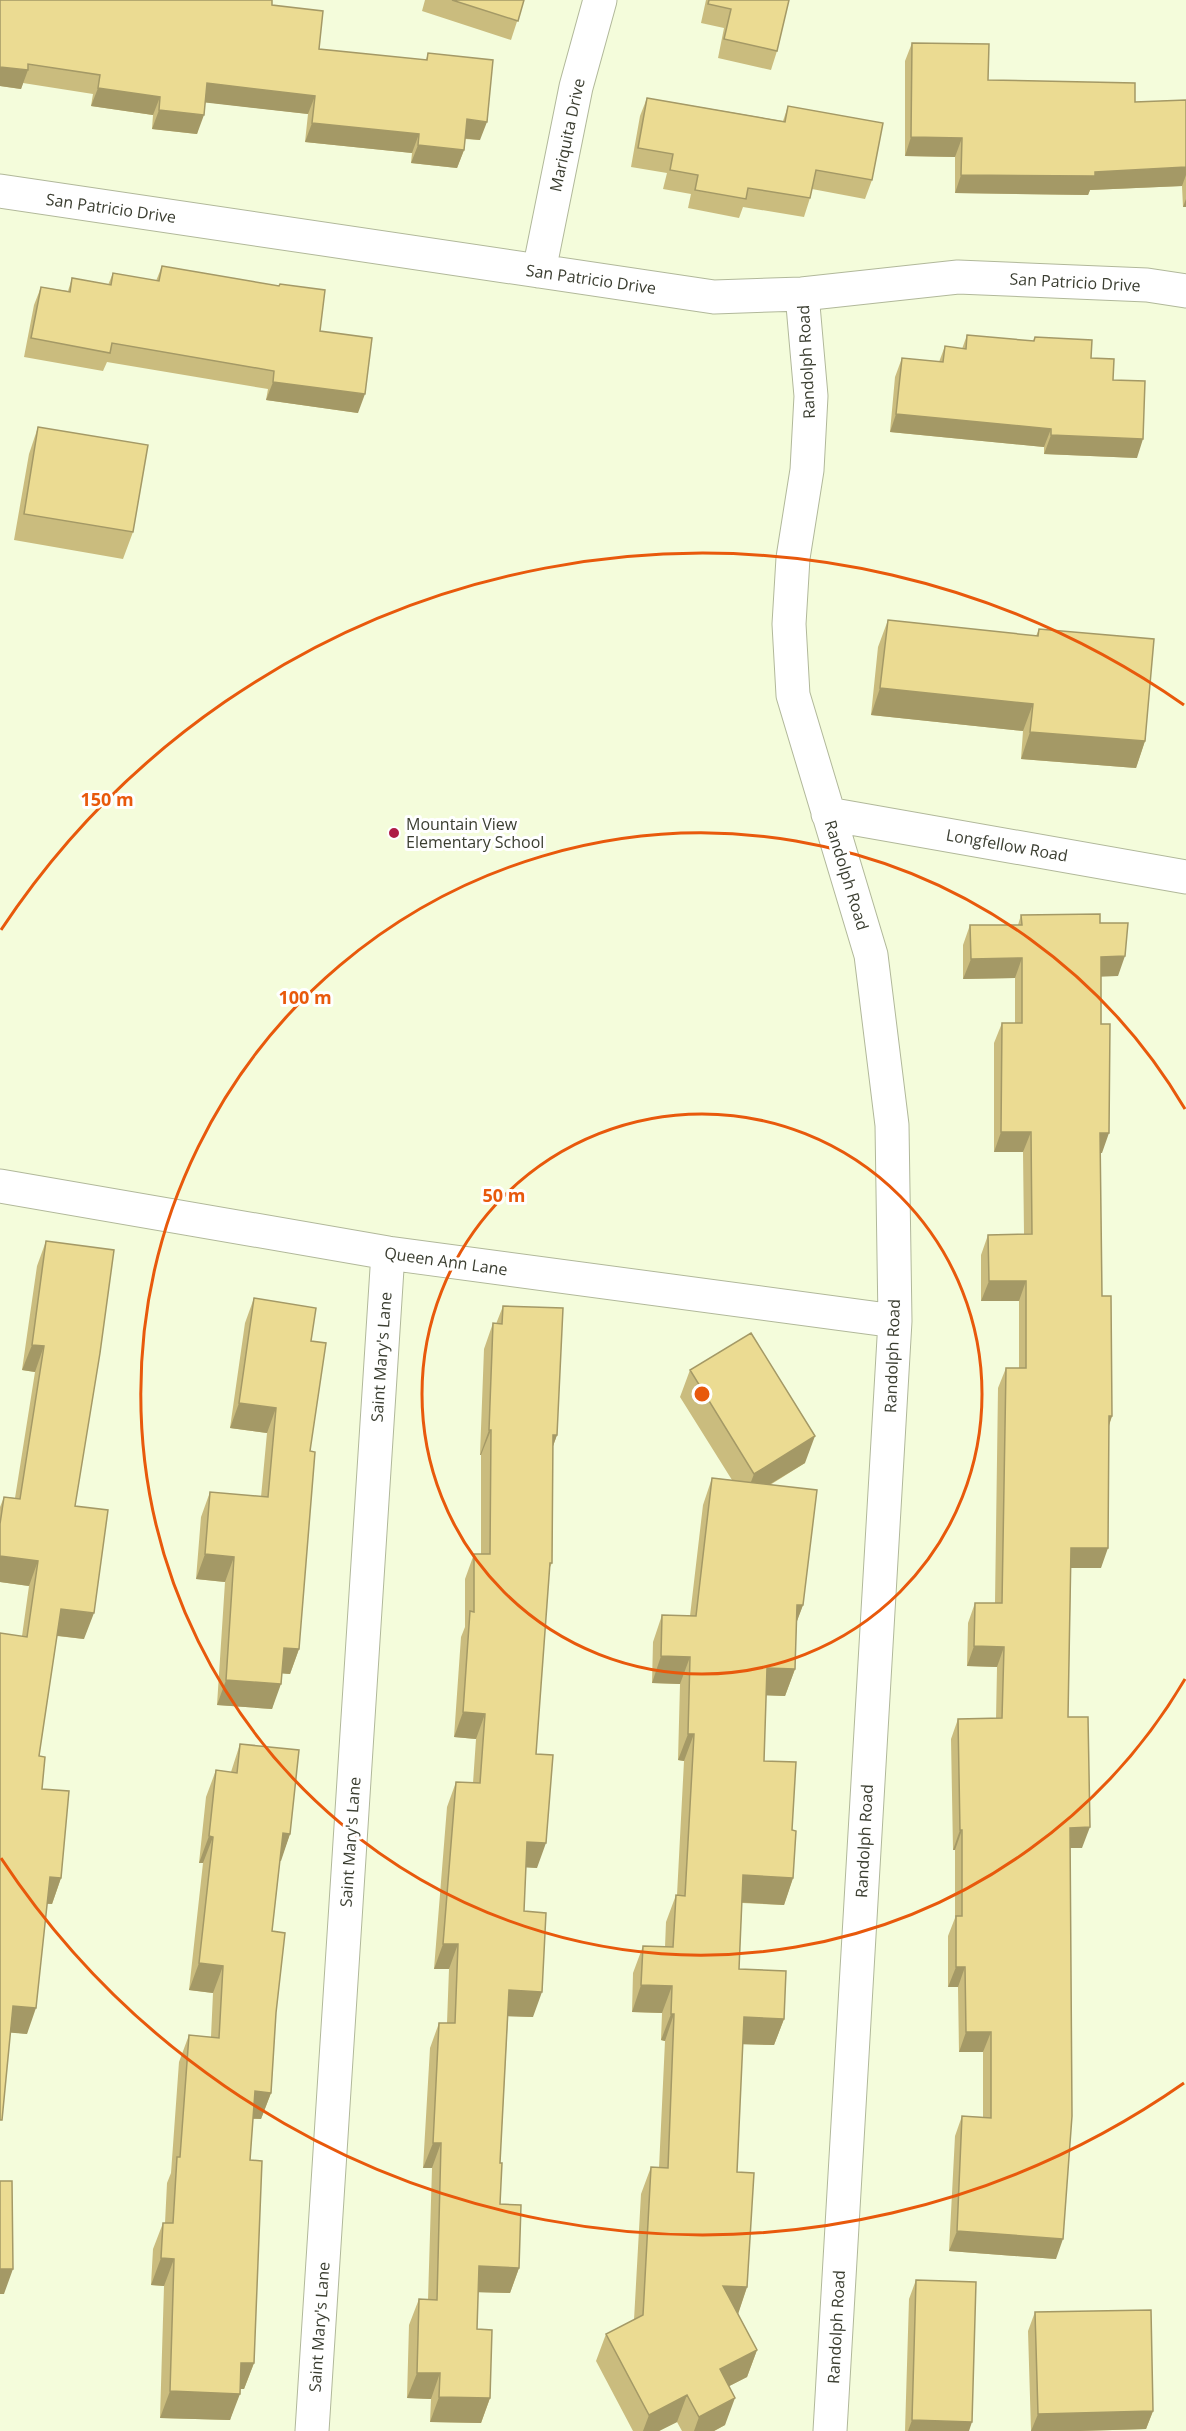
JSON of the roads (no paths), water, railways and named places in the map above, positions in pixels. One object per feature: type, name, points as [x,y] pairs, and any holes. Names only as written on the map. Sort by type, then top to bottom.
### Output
[{"type":"street","name":"Mariquita Drive","points":[[539,271],[576,87],[600,0]]},
{"type":"street","name":"San Patricio Drive","points":[[0,191],[714,297],[802,294],[958,277],[1147,285],[1186,291]]},
{"type":"street","name":"Randolph Road","points":[[802,294],[811,396],[807,470],[793,558],[789,624],[793,695],[872,967],[892,1125],[895,1321],[830,2431]]},
{"type":"street","name":"Longfellow Road","points":[[828,814],[1186,877]]},
{"type":"street","name":"Queen Ann Lane","points":[[0,1186],[388,1253],[895,1321]]},
{"type":"street","name":"Saint Mary's Lane","points":[[312,2431],[388,1253]]},
{"type":"place","name":"Mountain View Elementary School","points":[[394,833]]}]
